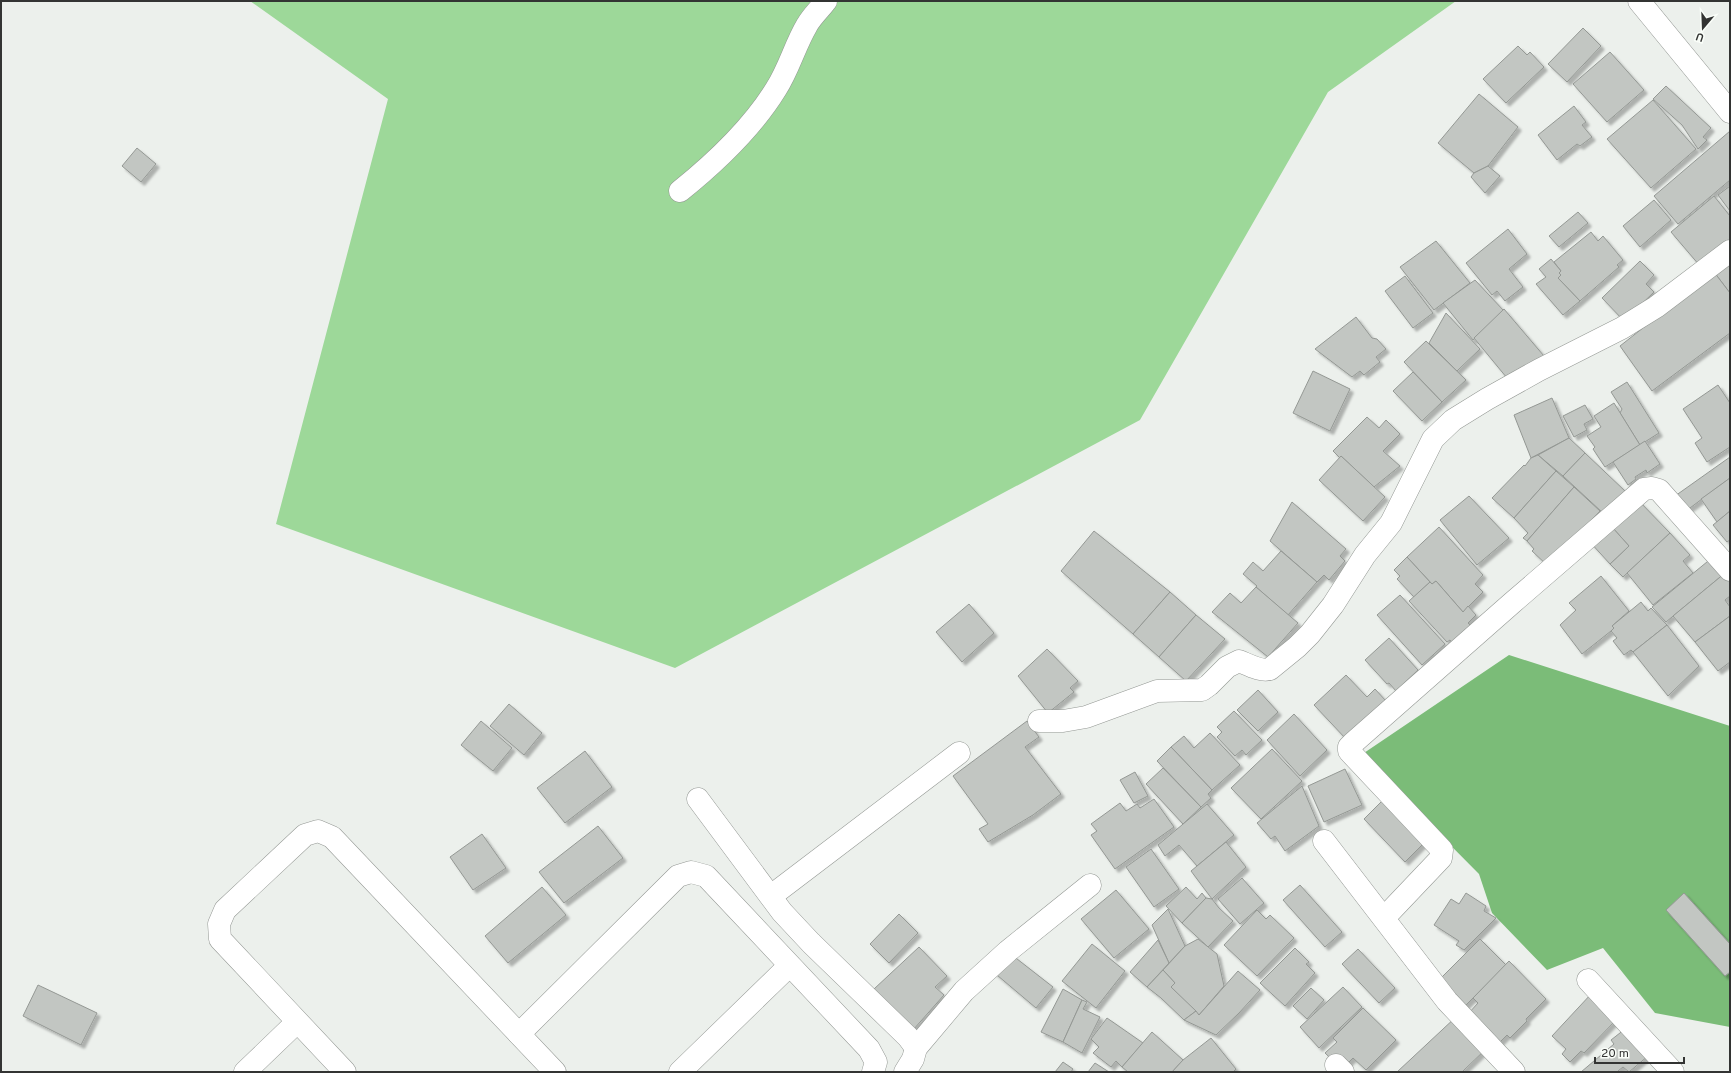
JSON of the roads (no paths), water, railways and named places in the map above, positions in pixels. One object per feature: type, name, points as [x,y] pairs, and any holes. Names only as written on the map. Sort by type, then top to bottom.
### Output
[{"type":"street","points":[[680,191],[724,153],[763,107],[777,88],[807,24],[826,1]]},
{"type":"street","points":[[1639,1],[1730,112]]},
{"type":"street","points":[[1039,721],[1063,721],[1086,717],[1157,691],[1202,690],[1227,667],[1239,661],[1266,671],[1270,669],[1297,647],[1310,634],[1333,606],[1365,554],[1391,524],[1433,439],[1453,420],[1539,370],[1622,328],[1656,307],[1730,251]]},
{"type":"street","points":[[1384,918],[1441,858],[1442,850],[1349,751],[1349,747],[1644,489],[1652,488],[1659,490],[1730,570]]},
{"type":"street","points":[[771,896],[960,753]]},
{"type":"street","points":[[698,799],[782,912],[811,943],[908,1037],[916,1048]]},
{"type":"street","points":[[345,1072],[220,939],[219,924],[225,910],[305,834],[318,831],[332,837],[555,1072]]},
{"type":"street","points":[[1324,841],[1447,1001],[1514,1072]]},
{"type":"street","points":[[519,1034],[678,876],[691,872],[706,876],[789,966],[870,1049],[876,1062],[873,1072]]},
{"type":"street","points":[[905,1072],[913,1059],[916,1048],[964,991],[1014,946],[1090,885]]},
{"type":"street","points":[[680,1072],[789,966]]},
{"type":"street","points":[[1588,980],[1673,1072]]},
{"type":"street","points":[[245,1072],[297,1022]]}]
